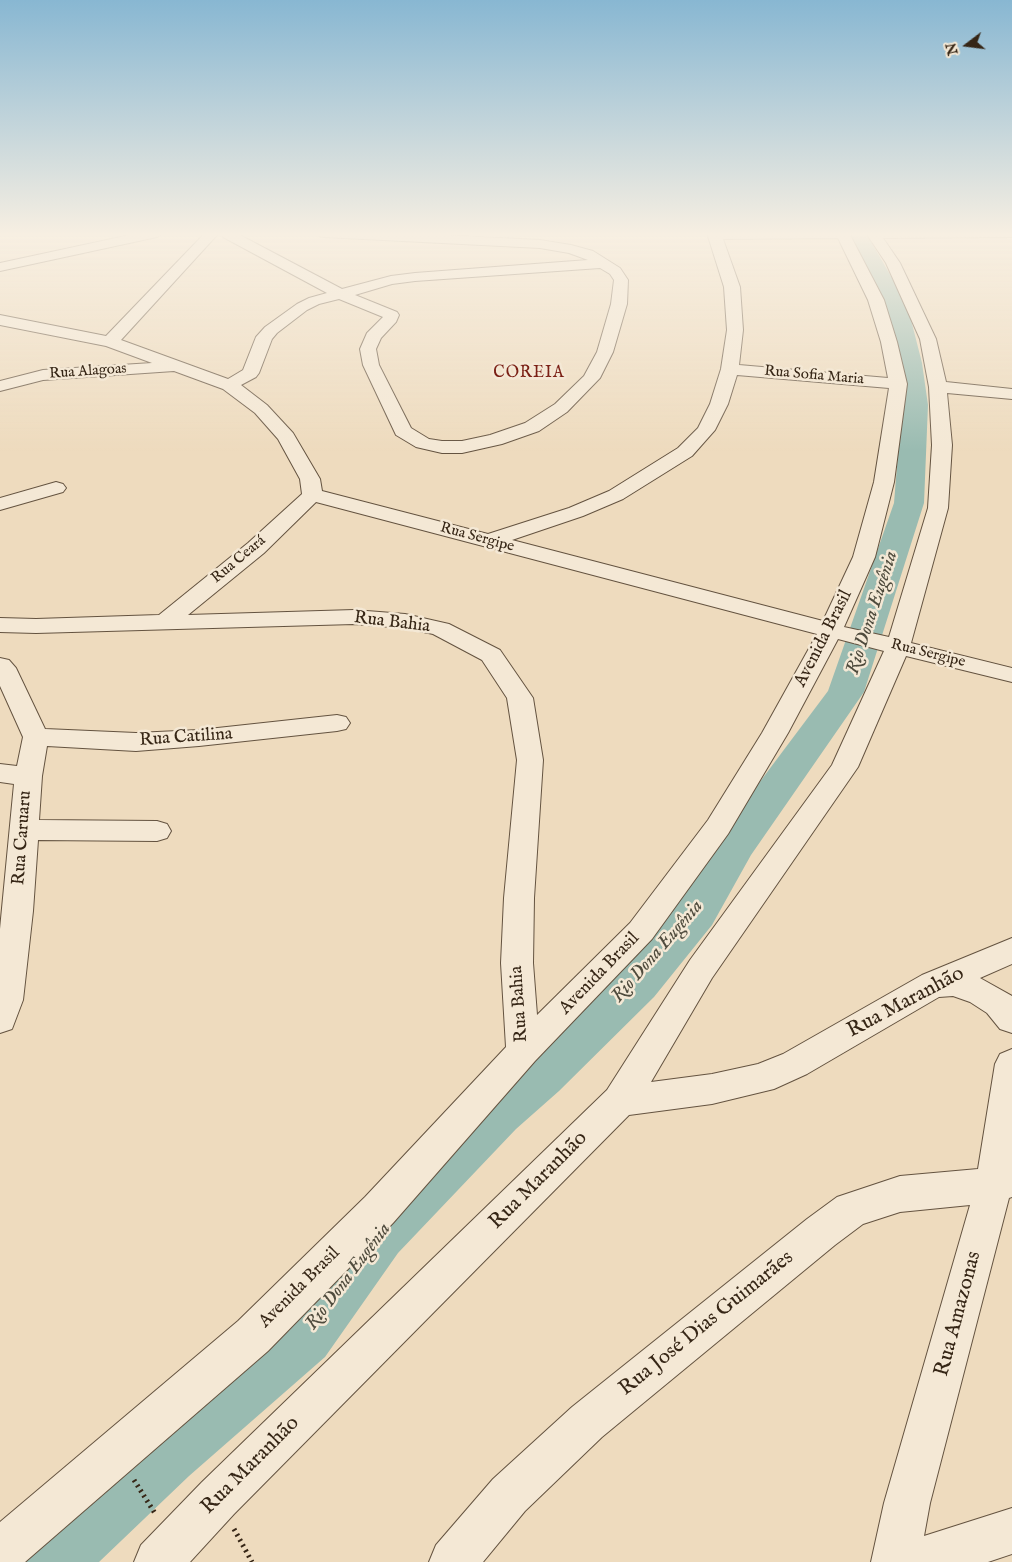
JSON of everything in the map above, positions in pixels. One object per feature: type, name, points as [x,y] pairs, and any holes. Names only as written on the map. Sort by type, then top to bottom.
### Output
[{"type":"street","points":[[110,342],[142,306]]},
{"type":"street","points":[[229,385],[250,373],[264,337],[305,306]]},
{"type":"street","points":[[370,306],[390,315],[390,319],[372,336],[368,349],[371,365],[404,431],[423,443],[442,447],[462,447],[495,440],[532,427],[566,404],[591,378],[605,352],[618,306]]},
{"type":"street","points":[[489,541],[576,512],[616,495],[685,452],[706,430],[719,404],[730,369],[735,330],[733,306]]},
{"type":"street","name":"Avenida Brasil","points":[[0,1553],[253,1336],[379,1210],[523,1051],[641,931],[718,827],[775,733],[840,633],[864,557],[884,482],[898,384],[889,342],[878,306]]},
{"type":"street","points":[[620,1102],[701,970],[844,767],[892,645],[938,508],[942,445],[938,387],[928,339],[913,306]]},
{"type":"street","points":[[2,322],[110,342],[229,385],[261,409],[286,437],[310,479],[312,495]]},
{"type":"street","name":"Rua Alagoas","points":[[0,386],[43,375],[177,365]]},
{"type":"street","name":"Rua Sofia Maria","points":[[730,369],[898,384]]},
{"type":"street","points":[[938,387],[1012,394]]},
{"type":"street","points":[[0,504],[56,488]]},
{"type":"street","name":"Rua Sergipe","points":[[312,495],[840,633],[1012,675]]},
{"type":"street","name":"Rua Ceará","points":[[164,623],[256,548],[312,495]]},
{"type":"street","name":"Rua Bahia","points":[[0,625],[164,623],[354,617],[405,621],[441,629],[491,655],[520,698],[530,760],[519,898],[517,963],[523,1051]]},
{"type":"street","points":[[0,665],[4,668],[8,696],[36,737]]},
{"type":"street","name":"Rua Catilina","points":[[36,737],[136,742],[199,738],[337,723]]},
{"type":"street","name":"Rua Caruaru","points":[[0,1018],[6,1000],[18,911],[28,776],[36,737]]},
{"type":"street","points":[[0,773],[28,776]]},
{"type":"street","points":[[25,830],[157,831]]},
{"type":"street","name":"Rua Maranhão","points":[[166,1554],[239,1478],[620,1102],[712,1089],[762,1078],[795,1064],[934,984],[1012,950]]},
{"type":"street","points":[[934,984],[953,984],[976,990],[999,1004],[1012,1019]]},
{"type":"street","name":"Rua Amazonas","points":[[895,1562],[907,1503],[1003,1182],[1012,1064]]},
{"type":"street","name":"Rua José Dias Guimarães","points":[[452,1562],[509,1495],[587,1422],[821,1232],[851,1210],[900,1194],[1003,1182]]},
{"type":"street","points":[[914,1562],[1012,1530]]},
{"type":"path","points":[[117,1452],[166,1554]]},
{"type":"waterway","name":"Rio Dona Eugênia","points":[[50,1562],[166,1453],[304,1336],[378,1234],[498,1113],[541,1076],[637,984],[696,913],[735,846],[846,692],[909,503],[915,405],[910,363],[896,306]]},
{"type":"district","name":"COREIA","points":[[529,374]]}]
